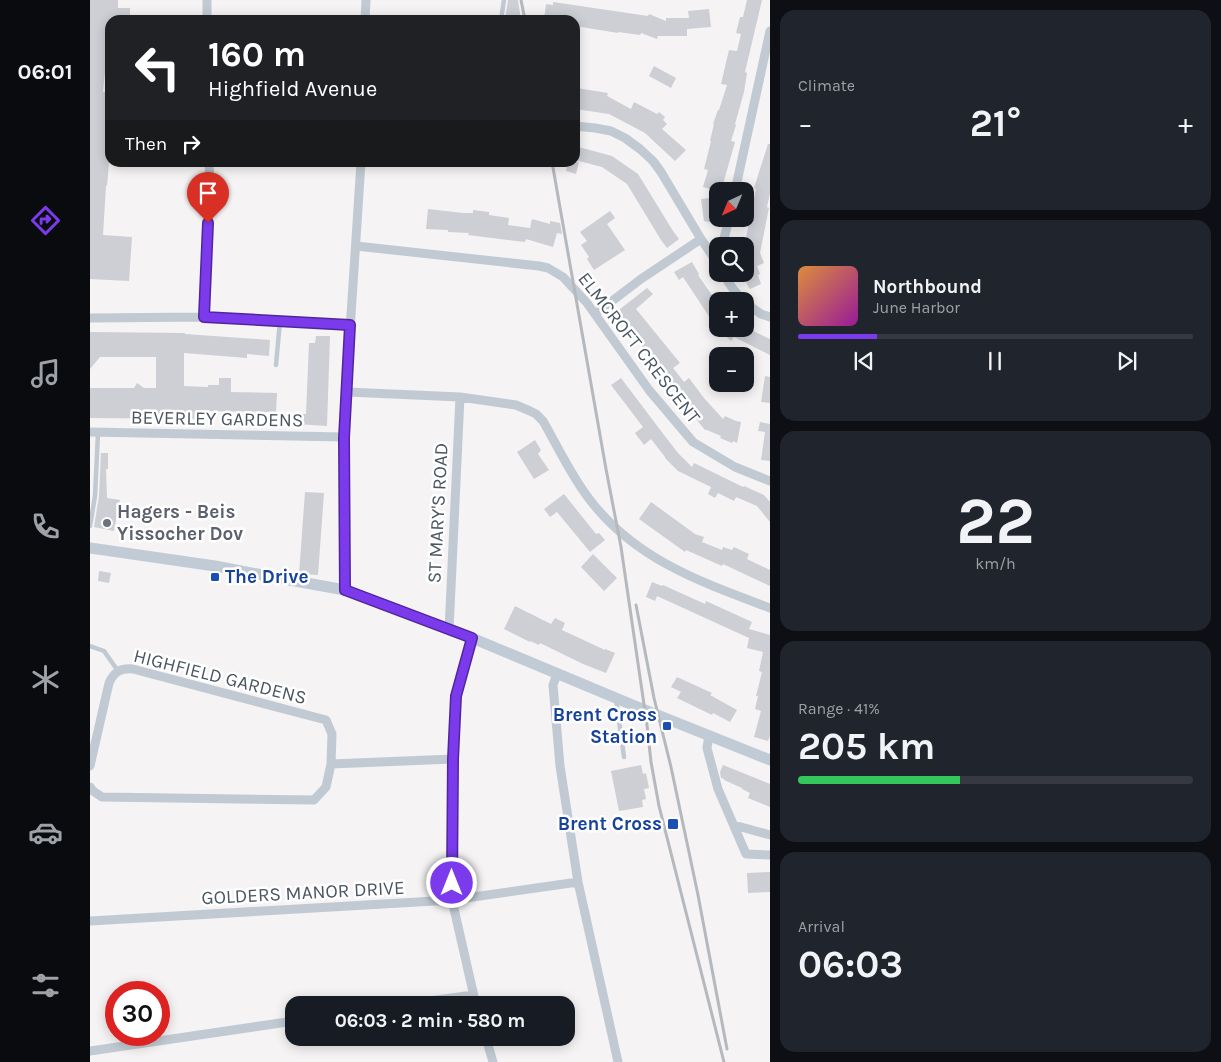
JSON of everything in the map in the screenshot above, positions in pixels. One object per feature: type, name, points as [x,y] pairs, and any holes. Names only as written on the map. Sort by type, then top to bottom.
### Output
[{"type":"street","points":[[206,0],[206,15]]},
{"type":"street","points":[[365,15],[366,0]]},
{"type":"street","points":[[737,182],[770,32]]},
{"type":"street","points":[[580,126],[611,131],[625,138],[653,161],[709,250]]},
{"type":"street","points":[[204,317],[209,167]]},
{"type":"street","points":[[345,590],[344,438],[361,167]]},
{"type":"street","points":[[594,314],[641,279],[701,239]]},
{"type":"street","name":"ELMCROFT CRESCENT","points":[[356,246],[539,266],[556,272],[568,282],[594,314],[649,390],[693,442],[735,467],[770,481]]},
{"type":"street","points":[[754,309],[770,317]]},
{"type":"street","points":[[90,318],[204,317],[350,325]]},
{"type":"street","points":[[347,392],[460,397],[516,404],[523,407],[536,414],[543,421],[588,498],[600,513],[624,536],[688,576],[770,608]]},
{"type":"street","name":"ST MARY'S ROAD","points":[[449,630],[460,397]]},
{"type":"street","name":"BEVERLEY GARDENS","points":[[94,432],[344,438]]},
{"type":"street","points":[[90,548],[215,566],[345,590],[472,638],[770,760]]},
{"type":"street","points":[[460,996],[473,994],[452,900],[453,759],[456,696],[472,638]]},
{"type":"street","name":"HIGHFIELD GARDENS","points":[[90,766],[95,723],[109,683],[118,670],[127,668],[326,720],[332,734],[331,764],[326,787],[314,800],[102,797],[90,787]]},
{"type":"street","points":[[557,674],[554,685],[560,766],[578,882],[618,1062]]},
{"type":"street","points":[[709,735],[707,748],[718,789],[746,854],[770,855]]},
{"type":"street","points":[[331,764],[453,759]]},
{"type":"street","points":[[734,826],[770,836]]},
{"type":"street","name":"GOLDERS MANOR DRIVE","points":[[90,921],[452,900],[578,882]]},
{"type":"street","points":[[90,1051],[285,1022]]},
{"type":"street","points":[[488,1046],[493,1062]]},
{"type":"lane","points":[[502,15],[504,0]]},
{"type":"lane","points":[[276,365],[280,321]]},
{"type":"lane","points":[[90,526],[94,496],[94,432]]},
{"type":"lane","points":[[90,646],[104,651],[118,670]]},
{"type":"lane","points":[[616,698],[624,757]]},
{"type":"building","points":[[90,0],[118,0],[118,8],[130,8],[130,15],[105,15],[103,92],[105,92],[105,167],[109,167],[103,235],[132,237],[129,281],[90,279]]},
{"type":"building","points":[[508,0],[518,0],[520,15],[506,15]]},
{"type":"building","points":[[747,0],[762,0],[745,72],[747,73],[744,92],[731,141],[735,142],[724,182],[709,182],[709,189],[703,187],[708,170],[704,169],[713,124],[727,85],[721,84],[729,50],[737,51],[741,34],[736,33],[740,17],[743,17]]},
{"type":"building","points":[[553,2],[648,16],[649,14],[666,21],[666,18],[689,18],[688,11],[709,9],[711,27],[687,29],[687,36],[658,36],[657,39],[641,33],[640,35],[618,33],[580,27],[580,15],[545,15],[546,4],[553,5]]},
{"type":"building","points":[[654,66],[676,78],[671,88],[649,76]]},
{"type":"building","points":[[580,88],[608,93],[607,96],[631,109],[634,102],[657,114],[659,112],[665,117],[663,120],[667,124],[662,129],[686,150],[675,161],[645,133],[609,114],[580,110]]},
{"type":"building","points":[[768,144],[770,144],[770,193],[767,207],[769,208],[760,253],[764,263],[757,266],[761,284],[750,289],[746,282],[754,282],[754,237],[746,237],[748,228],[754,228],[756,189],[754,188]]},
{"type":"building","points":[[580,147],[612,156],[638,174],[679,239],[667,248],[627,184],[602,167],[580,161]]},
{"type":"building","points":[[567,167],[578,167],[576,174],[566,171]]},
{"type":"building","points":[[709,198],[709,222],[704,221],[701,199]]},
{"type":"building","points":[[428,209],[463,213],[473,213],[473,210],[489,212],[489,215],[509,218],[508,225],[530,228],[532,219],[550,224],[550,221],[560,223],[562,234],[557,233],[553,247],[526,239],[525,242],[468,235],[469,233],[448,232],[448,230],[426,229]]},
{"type":"building","points":[[610,211],[615,218],[607,224],[625,250],[594,270],[587,259],[589,257],[581,245],[587,241],[580,232]]},
{"type":"building","points":[[692,262],[710,292],[709,316],[683,277],[679,280],[674,272]]},
{"type":"building","points":[[647,288],[653,294],[636,309],[680,363],[673,368],[684,382],[689,378],[723,419],[725,416],[741,422],[737,443],[733,441],[732,443],[720,438],[721,436],[705,430],[615,313]]},
{"type":"building","points":[[754,331],[770,339],[770,355],[734,337],[754,337]]},
{"type":"building","points":[[90,332],[185,333],[270,340],[269,356],[247,354],[247,358],[184,353],[184,386],[208,387],[208,385],[219,385],[219,378],[231,378],[231,392],[277,393],[276,412],[201,411],[201,419],[90,418],[90,388],[134,388],[137,383],[144,388],[156,388],[156,357],[100,357],[90,369]]},
{"type":"building","points":[[316,336],[330,336],[327,426],[296,424],[297,414],[306,414],[309,343],[315,343]]},
{"type":"building","points":[[765,376],[770,377],[770,403],[761,402]]},
{"type":"building","points":[[621,378],[678,453],[692,467],[694,463],[764,495],[770,502],[770,522],[757,506],[736,497],[734,501],[718,493],[715,498],[708,494],[711,487],[678,471],[665,458],[651,439],[644,445],[635,433],[643,427],[611,385]]},
{"type":"building","points":[[760,422],[770,424],[770,461],[761,460],[765,432],[758,431]]},
{"type":"building","points":[[535,440],[541,450],[538,454],[549,470],[534,479],[517,452]]},
{"type":"building","points":[[101,453],[108,453],[108,469],[106,469],[107,498],[120,500],[114,531],[94,527],[99,496]]},
{"type":"building","points":[[305,492],[324,493],[318,575],[299,574]]},
{"type":"building","points":[[564,494],[596,534],[599,533],[605,540],[590,552],[557,512],[550,517],[544,509]]},
{"type":"building","points":[[651,502],[695,534],[704,537],[702,542],[722,550],[723,547],[732,550],[734,547],[749,554],[747,559],[770,570],[770,586],[723,564],[722,566],[686,550],[685,552],[639,519]]},
{"type":"building","points":[[593,554],[617,578],[604,591],[581,567]]},
{"type":"building","points":[[99,571],[111,573],[109,583],[98,581]]},
{"type":"building","points":[[652,582],[705,604],[706,601],[752,622],[749,629],[770,635],[770,736],[768,741],[754,737],[761,711],[755,709],[762,672],[759,671],[763,652],[747,648],[749,638],[657,596],[655,601],[646,597]]},
{"type":"building","points":[[515,606],[551,624],[555,618],[565,623],[562,630],[615,653],[606,673],[540,643],[539,645],[530,642],[504,629]]},
{"type":"building","points":[[677,677],[712,693],[710,695],[737,710],[730,722],[677,698],[681,692],[671,687]]},
{"type":"building","points":[[641,765],[643,774],[646,773],[649,788],[644,789],[646,799],[642,800],[643,807],[619,811],[611,771]]},
{"type":"building","points":[[723,765],[770,784],[770,807],[748,798],[750,793],[721,778],[720,772]]},
{"type":"building","points":[[770,872],[770,892],[748,893],[747,873]]},
{"type":"railway","points":[[521,0],[524,15]]},
{"type":"railway","points":[[553,167],[621,547],[651,762],[659,806],[724,1062]]},
{"type":"railway","points":[[636,605],[654,698],[671,767],[698,895],[727,1049]]},
{"type":"place","name":"Hagers - Beis Yissocher Dov","points":[[107,523]]},
{"type":"place","name":"The Drive","points":[[215,577]]},
{"type":"place","name":"Brent Cross Station","points":[[667,726]]},
{"type":"place","name":"Brent Cross","points":[[673,824]]},
{"type":"route","points":[[208,223],[204,317],[350,325],[344,438],[345,590],[472,638],[456,696],[453,759],[452,883]]}]
